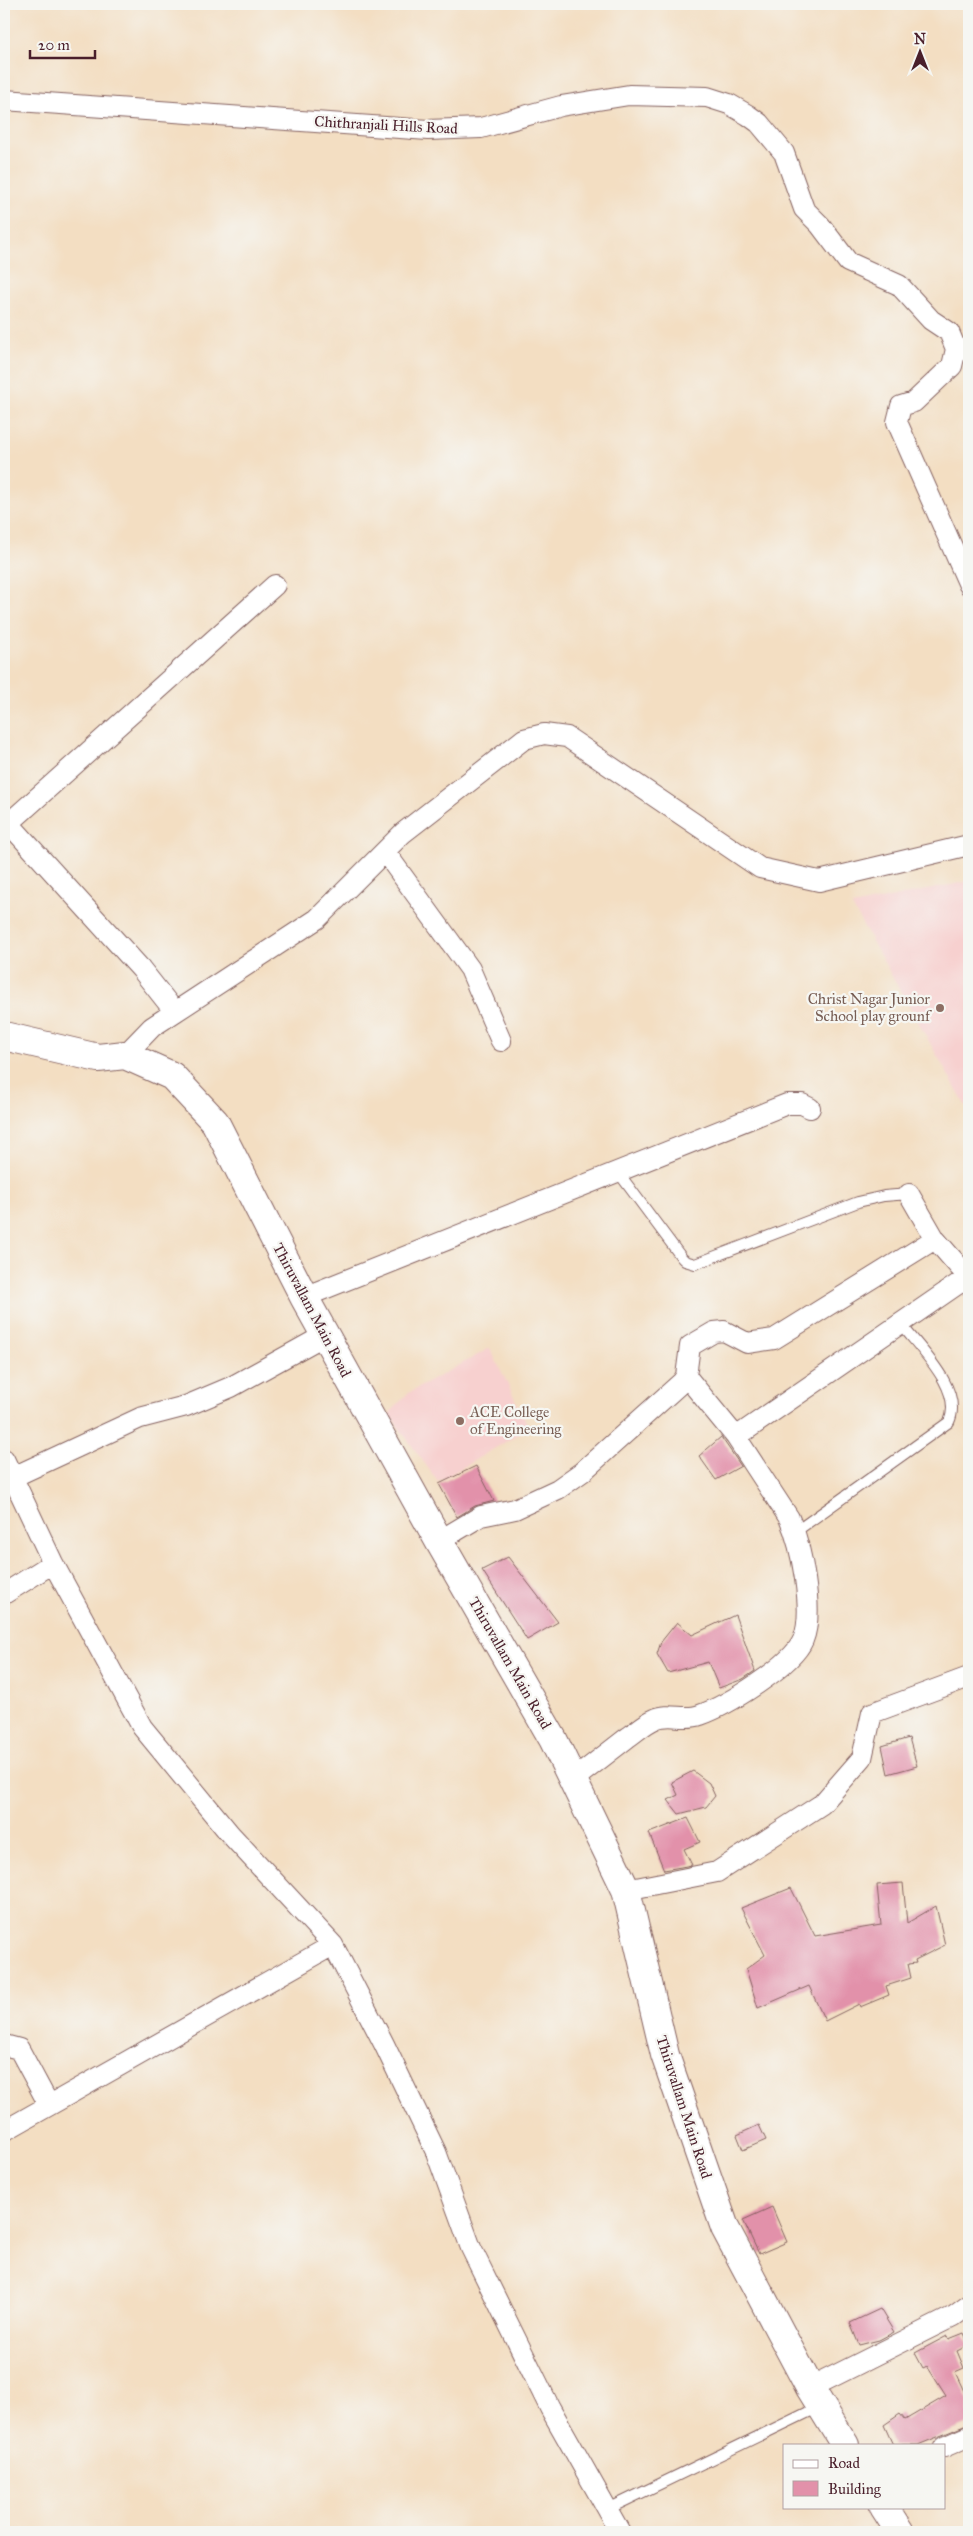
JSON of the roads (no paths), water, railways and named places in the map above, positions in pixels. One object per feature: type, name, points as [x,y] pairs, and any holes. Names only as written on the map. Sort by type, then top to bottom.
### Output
[{"type":"main road","points":[[4,1036],[98,1058],[125,1055]]},
{"type":"main road","name":"Thiruvallam Main Road","points":[[125,1055],[172,1076],[215,1122],[324,1335],[439,1541],[553,1739],[626,1890],[664,2055],[725,2228],[815,2397],[844,2444]]},
{"type":"main road","points":[[885,2508],[900,2532]]},
{"type":"street","name":"Chithranjali Hills Road","points":[[4,100],[428,130],[481,128],[561,106],[629,95],[707,98],[729,104],[759,123],[784,153],[804,209],[820,225],[835,248],[848,262],[899,285],[932,320],[949,332],[956,349],[952,366],[914,402],[901,406],[897,422],[969,585]]},
{"type":"street","points":[[175,1012],[141,969],[6,821],[275,585]]},
{"type":"street","points":[[125,1055],[152,1027],[317,919],[403,833],[524,738],[544,734],[567,738],[760,868],[787,875],[819,881],[969,845]]},
{"type":"street","points":[[385,852],[470,969],[501,1041]]},
{"type":"street","points":[[304,1297],[787,1104],[802,1104],[810,1108]]},
{"type":"street","points":[[736,1437],[969,1278],[935,1239],[909,1194]]},
{"type":"street","points":[[439,1541],[481,1516],[515,1509],[558,1489],[582,1472],[682,1382],[686,1376],[688,1351],[694,1343],[719,1331],[729,1333],[747,1344],[774,1339],[935,1239]]},
{"type":"street","points":[[11,1478],[140,1418],[186,1406],[231,1387],[324,1335]]},
{"type":"street","points":[[573,1780],[655,1718],[697,1716],[710,1711],[765,1678],[786,1661],[802,1642],[806,1630],[803,1570],[795,1532],[777,1498],[736,1437],[686,1376]]},
{"type":"street","points":[[4,1459],[11,1478],[53,1563],[142,1727],[230,1834],[333,1945],[384,2044],[436,2152],[471,2248],[550,2408],[620,2532]]},
{"type":"street","points":[[4,1594],[53,1563]]},
{"type":"street","points":[[626,1890],[717,1872],[822,1804],[862,1758],[872,1713],[969,1677]]},
{"type":"street","points":[[4,2130],[333,1945]]},
{"type":"street","points":[[4,2045],[20,2049],[49,2105]]},
{"type":"street","points":[[815,2397],[969,2306]]},
{"type":"street","points":[[946,2446],[969,2436]]},
{"type":"lane","points":[[618,1172],[682,1258],[695,1264],[858,1202],[884,1196],[909,1194]]},
{"type":"lane","points":[[795,1532],[949,1422],[953,1414],[949,1386],[901,1324]]},
{"type":"lane","points":[[606,2510],[815,2397]]},
{"type":"place","name":"Christ Nagar Junior School play grounf","points":[[940,1008]]},
{"type":"place","name":"ACE College of Engineering","points":[[460,1421]]}]
